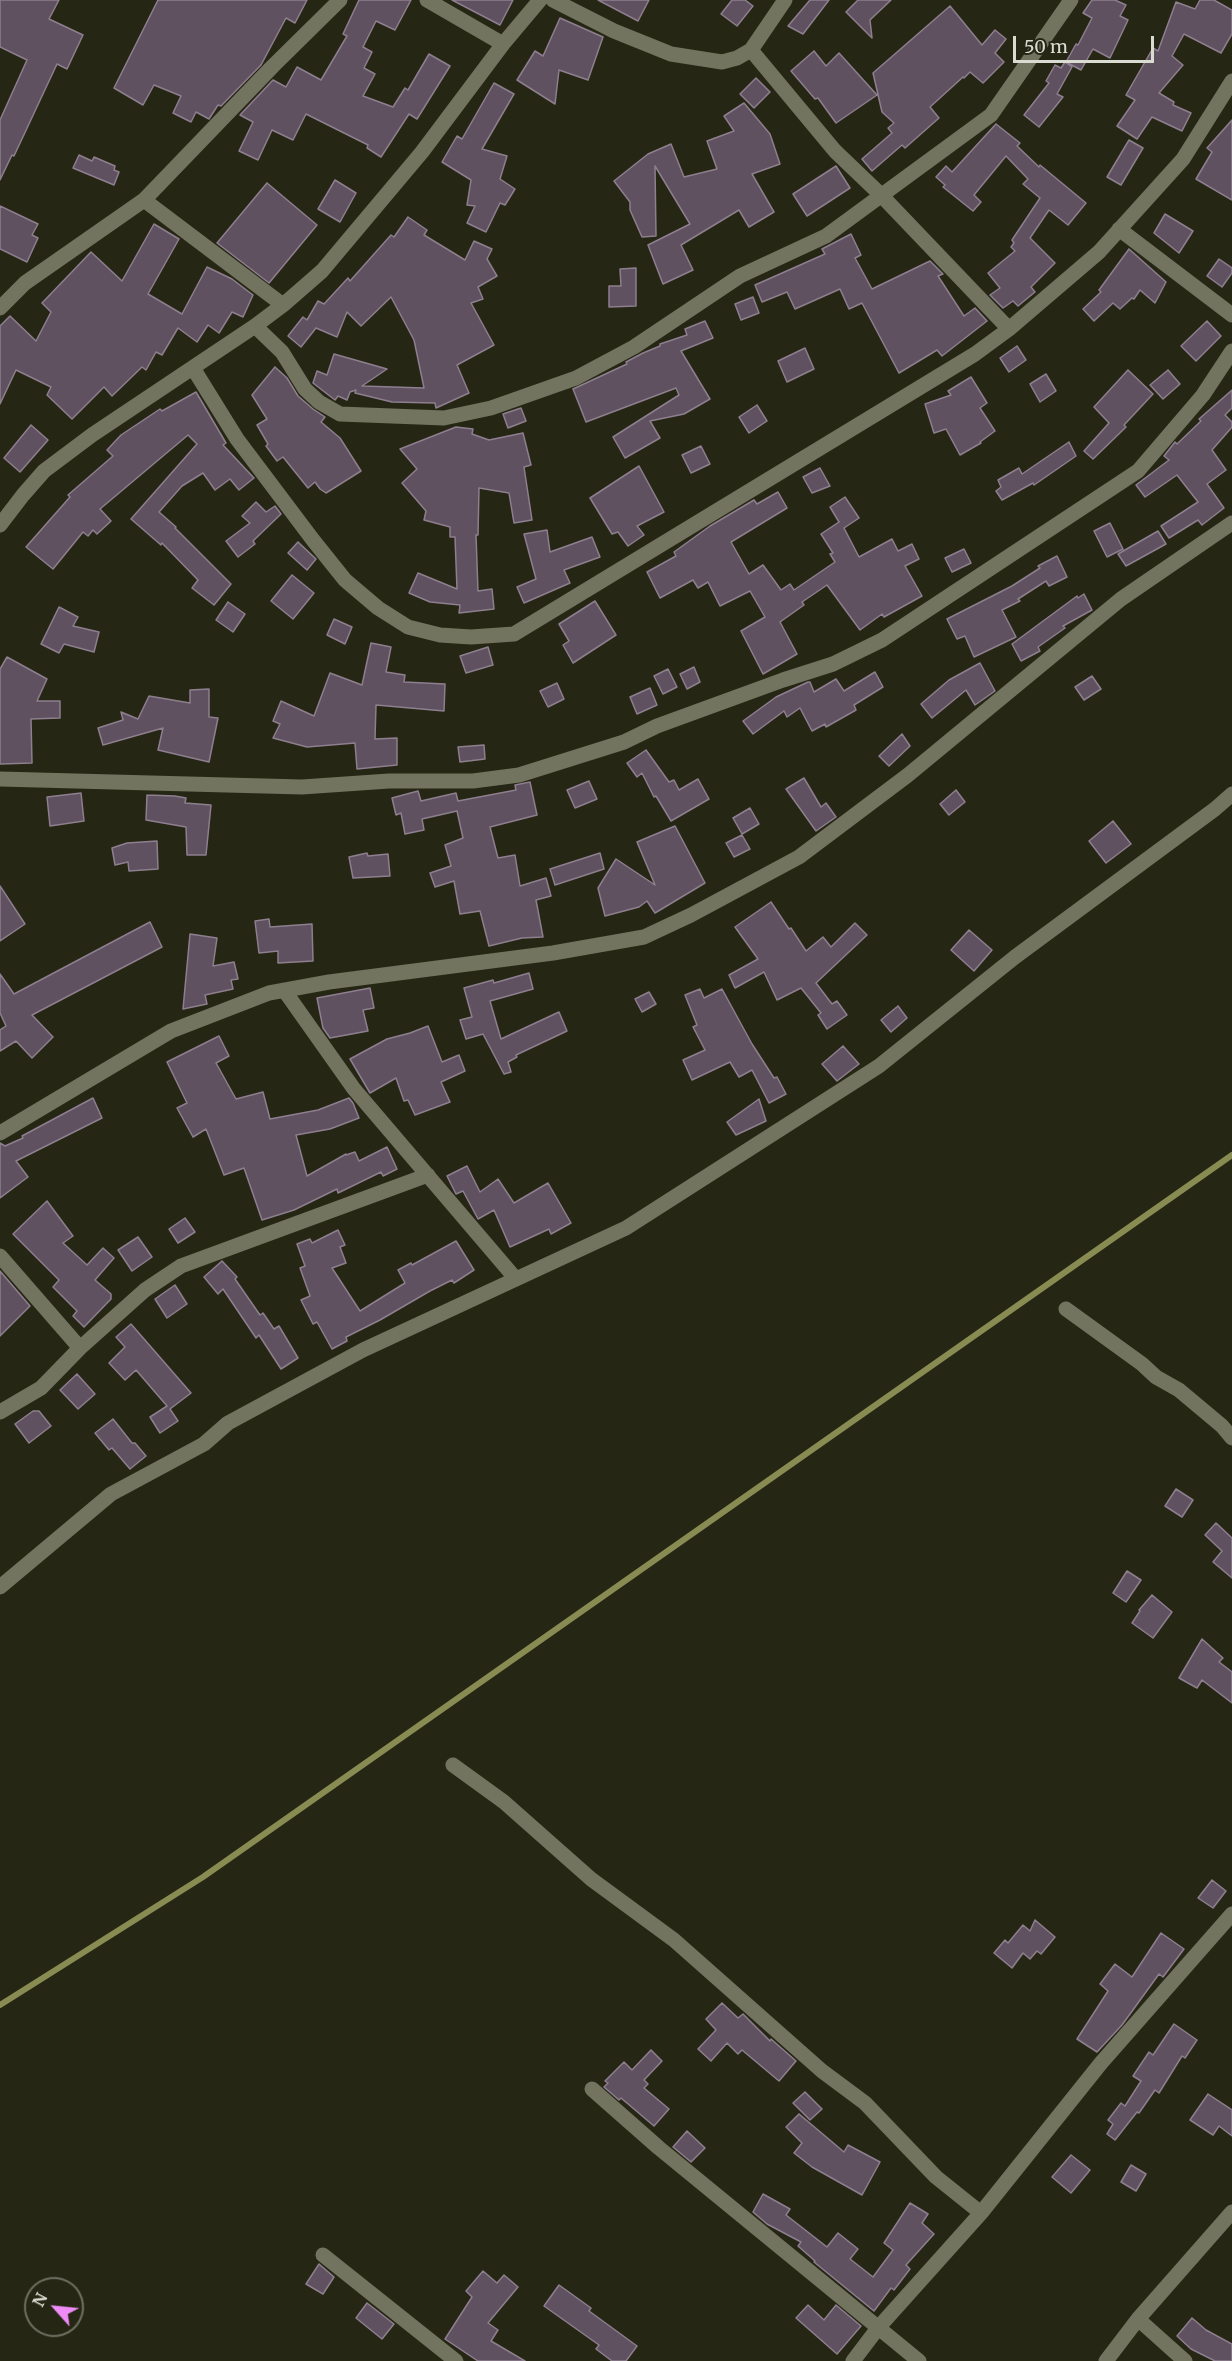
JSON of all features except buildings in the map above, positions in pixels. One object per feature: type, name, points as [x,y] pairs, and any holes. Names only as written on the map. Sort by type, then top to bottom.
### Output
[{"type":"street","points":[[0,308],[25,283],[144,200],[340,0]]},
{"type":"street","points":[[428,0],[504,44]]},
{"type":"street","points":[[0,525],[44,471],[92,435],[255,326],[321,271],[422,152],[540,0]]},
{"type":"street","points":[[553,0],[614,31],[671,54],[722,62],[737,58],[751,50],[785,0]]},
{"type":"street","points":[[255,326],[282,352],[305,389],[320,402],[340,414],[444,418],[491,408],[576,378],[634,347],[740,276],[826,236],[991,115],[1071,0]]},
{"type":"street","points":[[751,50],[835,151],[881,195],[1009,329]]},
{"type":"street","points":[[193,368],[237,438],[345,580],[378,608],[408,627],[440,635],[471,637],[514,634],[975,354],[1009,329],[1098,252],[1183,159],[1232,81]]},
{"type":"street","points":[[144,200],[283,305]]},
{"type":"street","points":[[1119,230],[1232,315]]},
{"type":"street","points":[[0,779],[302,787],[389,781],[473,781],[519,775],[624,742],[657,726],[833,664],[882,640],[1138,471],[1203,395],[1232,351]]},
{"type":"street","points":[[2,1128],[171,1031],[269,993],[329,982],[553,952],[644,936],[691,915],[799,857],[908,775],[1121,599],[1232,524]]},
{"type":"street","points":[[0,1587],[111,1494],[204,1444],[228,1423],[363,1350],[626,1228],[879,1066],[1015,957],[1232,794]]},
{"type":"street","points":[[284,990],[354,1089],[516,1279]]},
{"type":"street","points":[[0,1412],[41,1388],[80,1348],[145,1290],[181,1266],[428,1175]]},
{"type":"street","points":[[0,1256],[80,1348]]},
{"type":"street","points":[[1066,1309],[1142,1364],[1156,1377],[1179,1390],[1222,1426],[1232,1438]]},
{"type":"street","points":[[453,1765],[504,1802],[591,1879],[674,1940],[822,2071],[866,2103],[936,2177],[981,2213]]},
{"type":"street","points":[[853,2361],[878,2328],[981,2213],[1101,2063],[1232,1914]]},
{"type":"street","points":[[592,2089],[659,2148],[919,2361]]},
{"type":"street","points":[[1106,2361],[1138,2319],[1232,2212]]},
{"type":"street","points":[[323,2255],[456,2361]]},
{"type":"street","points":[[1138,2319],[1185,2361]]},
{"type":"waterway","points":[[0,2005],[203,1877],[1232,1155]]}]
